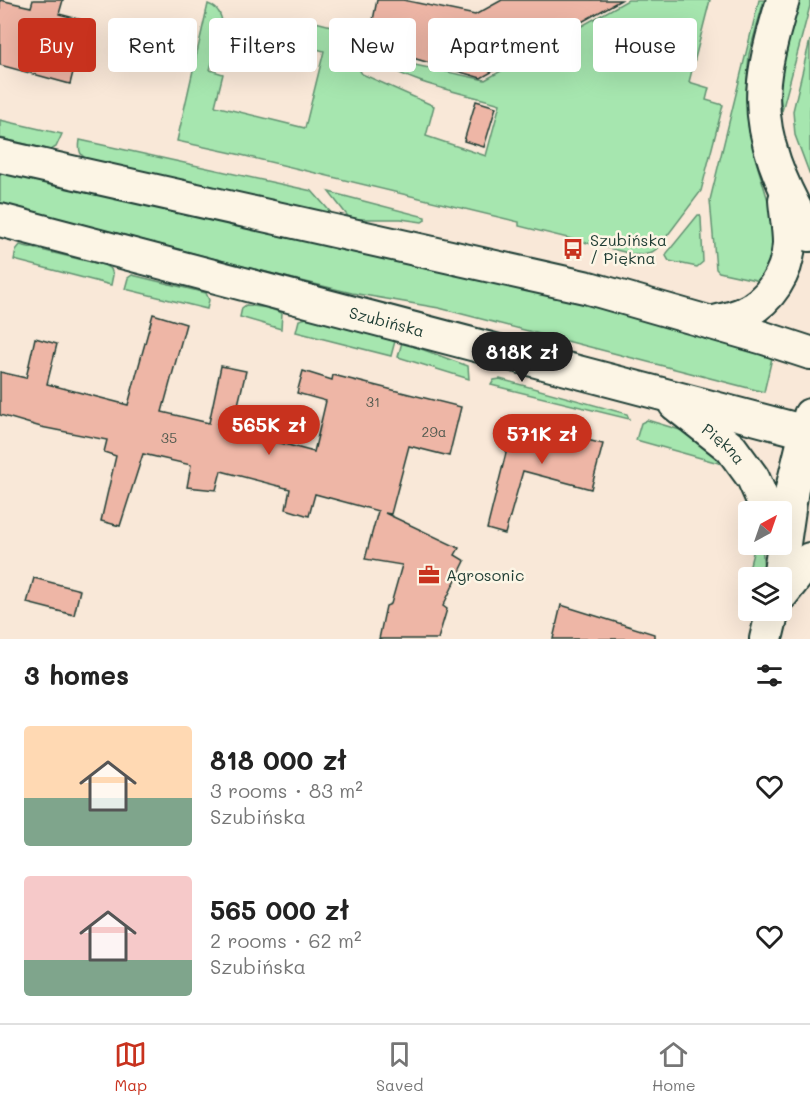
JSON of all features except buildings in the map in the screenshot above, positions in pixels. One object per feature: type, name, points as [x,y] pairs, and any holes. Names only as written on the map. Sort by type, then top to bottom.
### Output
[{"type":"main road","points":[[783,0],[768,53],[763,98],[770,147],[784,184],[810,235]]},
{"type":"main road","points":[[0,156],[589,288],[810,353]]},
{"type":"main road","points":[[711,323],[741,314],[757,306],[770,295],[785,267],[789,244],[784,184]]},
{"type":"main road","name":"Szubińska","points":[[0,220],[660,393],[809,427]]},
{"type":"main road","name":"Piękna","points":[[660,393],[703,424],[731,448],[753,478],[763,501]]},
{"type":"main road","points":[[779,567],[792,489],[809,427]]},
{"type":"main road","points":[[789,567],[810,511]]},
{"type":"main road","points":[[792,582],[810,559]]},
{"type":"main road","points":[[766,639],[770,621]]},
{"type":"green space","points":[[628,0],[710,0],[697,51],[697,18],[596,18]]},
{"type":"green space","points":[[759,0],[764,0],[749,54],[746,92],[748,125],[756,161],[779,240],[765,282],[719,272],[716,269],[710,200]]},
{"type":"green space","points":[[799,0],[810,0],[810,6],[782,111],[780,83],[782,69],[787,41]]},
{"type":"green space","points":[[208,4],[218,10],[221,18],[209,18],[209,72],[223,74],[215,106],[305,128],[324,51],[317,49],[317,22],[329,25],[329,72],[361,72],[434,106],[426,136],[486,156],[500,104],[451,91],[397,72],[416,72],[416,65],[428,68],[428,72],[448,72],[485,80],[499,72],[581,72],[581,26],[593,20],[593,72],[692,72],[689,82],[709,88],[706,100],[723,105],[701,191],[658,248],[652,252],[636,255],[519,226],[519,222],[177,141],[193,72],[197,72],[197,53]]},
{"type":"green space","points":[[810,40],[810,175],[795,135],[793,111]]},
{"type":"green space","points":[[0,120],[62,134],[56,147],[51,150],[0,138]]},
{"type":"green space","points":[[80,140],[312,191],[334,216],[90,162],[80,153]]},
{"type":"green space","points":[[0,170],[565,298],[756,350],[772,358],[764,392],[439,308],[352,293],[285,277],[0,203]]},
{"type":"green space","points":[[329,192],[425,217],[425,220],[422,222],[401,219],[350,219]]},
{"type":"green space","points":[[698,215],[701,218],[703,262],[697,267],[669,261],[667,253]]},
{"type":"green space","points":[[20,245],[104,265],[111,269],[113,275],[111,285],[14,260],[16,250]]},
{"type":"green space","points":[[132,275],[206,293],[209,300],[207,309],[125,289],[128,278]]},
{"type":"green space","points":[[246,305],[268,308],[282,313],[281,329],[240,317],[242,308]]},
{"type":"green space","points":[[307,318],[395,341],[391,356],[296,332],[299,320]]},
{"type":"green space","points":[[402,342],[468,366],[469,379],[398,357]]},
{"type":"green space","points":[[500,379],[627,414],[629,419],[491,385],[494,380]]},
{"type":"green space","points":[[647,420],[700,436],[733,467],[636,440],[641,423]]},
{"type":"green space","points":[[752,555],[763,555],[764,567],[749,567]]},
{"type":"place","name":"Szubińska / Piękna","points":[[573,249]]},
{"type":"place","name":"Agrosonic","points":[[429,575]]}]
